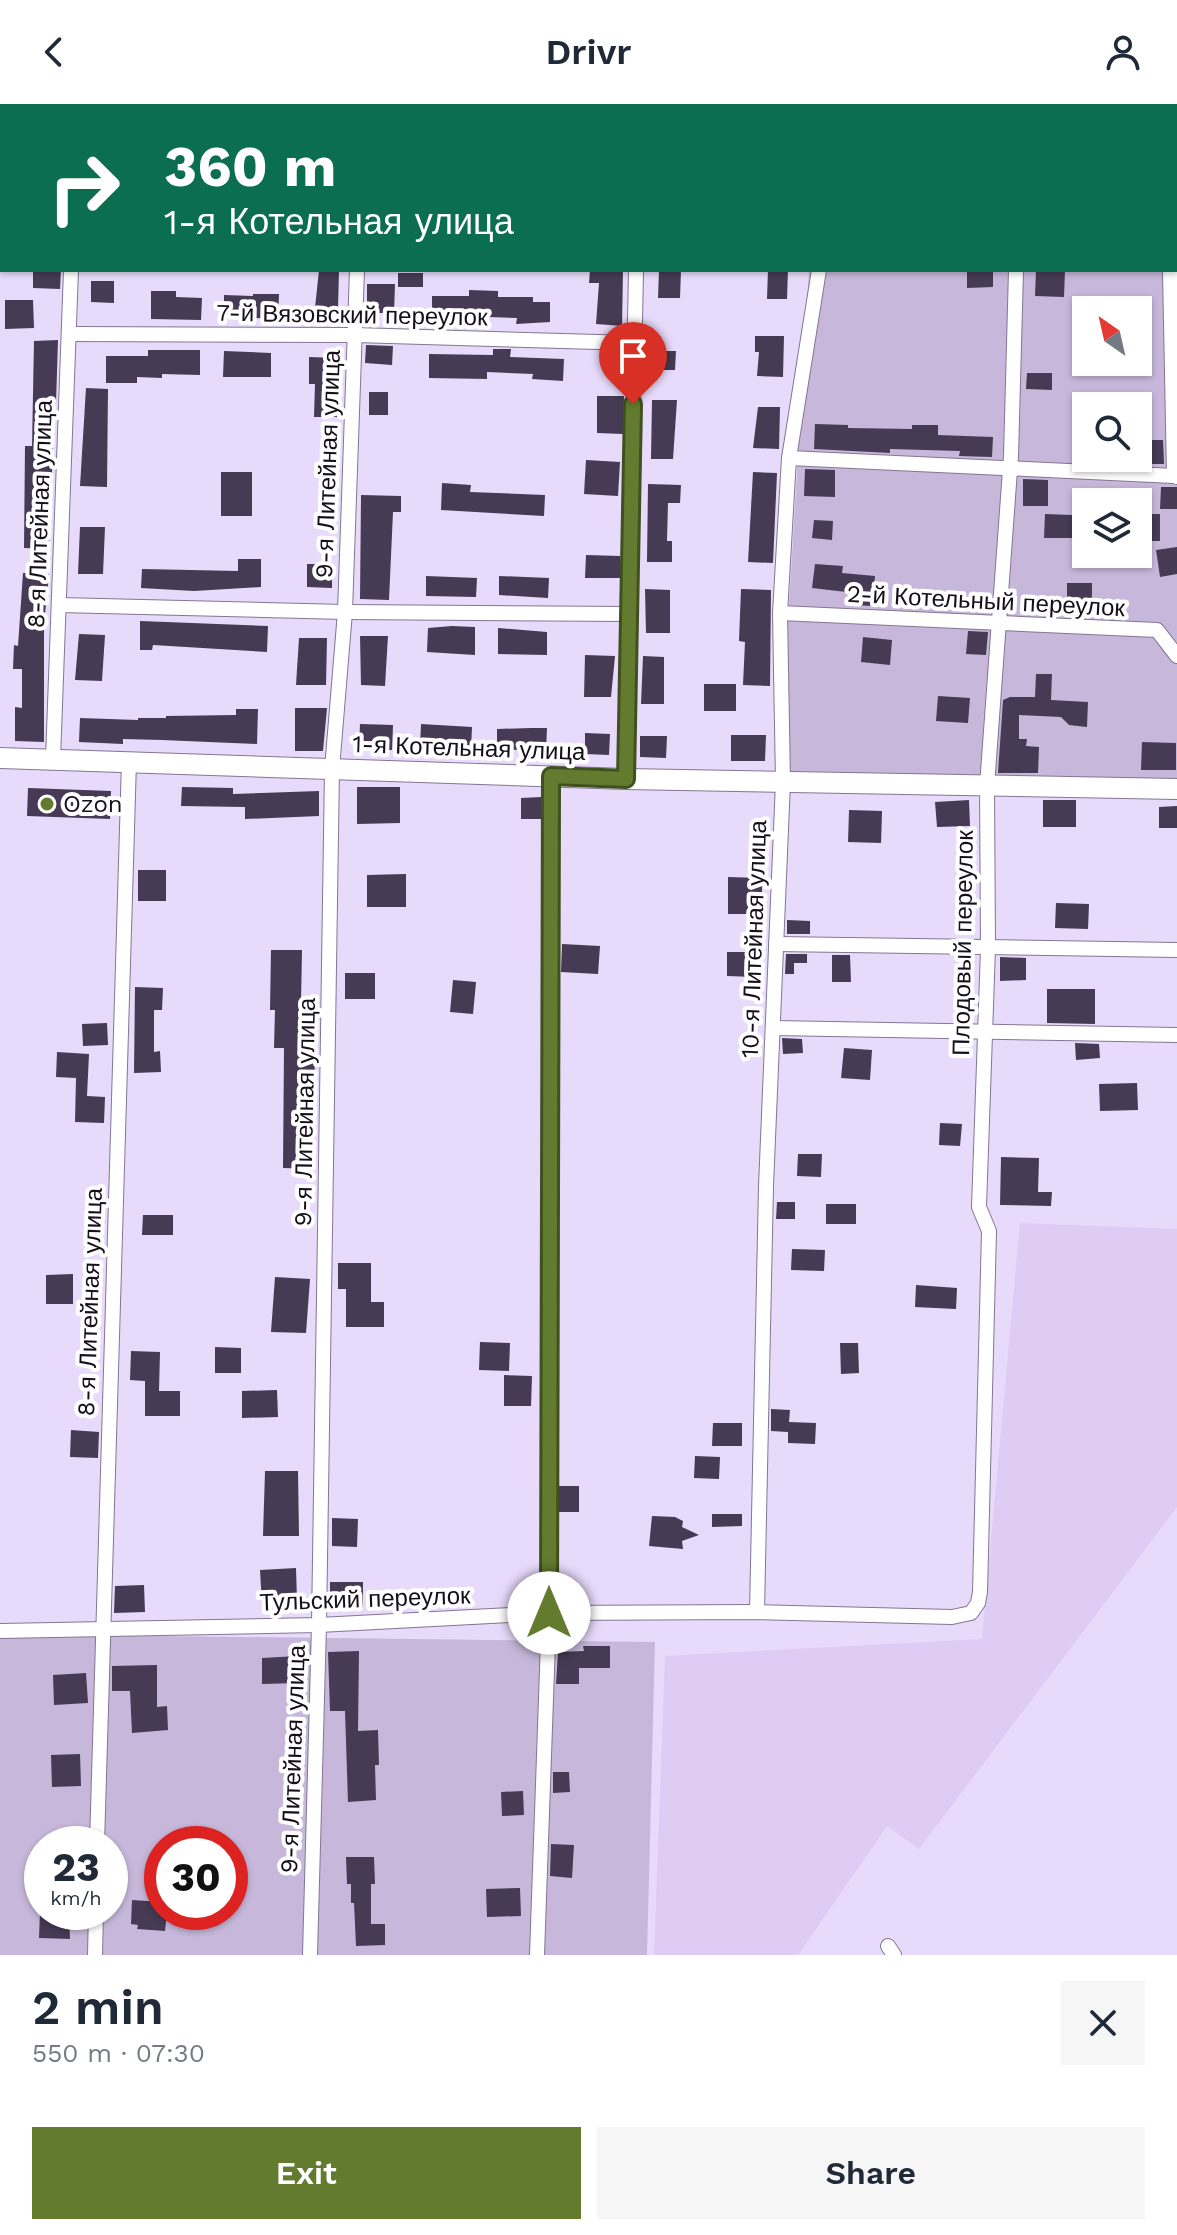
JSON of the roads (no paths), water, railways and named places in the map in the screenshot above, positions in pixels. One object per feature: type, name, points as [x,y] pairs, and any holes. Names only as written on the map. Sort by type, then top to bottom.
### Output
[{"type":"street","name":"8-я Литейная улица","points":[[53,759],[71,272]]},
{"type":"street","name":"9-я Литейная улица","points":[[310,1955],[319,1625],[332,769],[345,612],[357,272]]},
{"type":"street","points":[[626,779],[636,272]]},
{"type":"street","name":"10-я Литейная улица","points":[[757,1612],[766,1186],[783,782],[780,613],[789,458],[819,272]]},
{"type":"street","name":"Плодовый переулок","points":[[971,1613],[978,1603],[980,1592],[989,1231],[979,1207],[988,948],[987,786],[1010,468],[1016,272]]},
{"type":"street","points":[[789,458],[1176,476],[1170,272]]},
{"type":"street","name":"7-й Вязовский переулок","points":[[69,334],[354,335],[634,343]]},
{"type":"street","points":[[59,605],[345,612],[629,614]]},
{"type":"street","name":"2-й Котельный переулок","points":[[780,613],[1157,630],[1177,656]]},
{"type":"street","name":"1-я Котельная улица","points":[[0,758],[626,779],[1177,789]]},
{"type":"street","name":"8-я Литейная улица","points":[[97,1826],[129,761]]},
{"type":"street","points":[[537,1955],[549,1613],[551,776]]},
{"type":"street","points":[[776,944],[1177,950]]},
{"type":"street","points":[[773,1028],[1177,1035]]},
{"type":"street","name":"Тульский переулок","points":[[0,1631],[319,1625],[549,1613],[757,1612],[952,1617],[971,1613]]},
{"type":"street","points":[[95,1955],[96,1930]]},
{"type":"place","name":"Ozon","points":[[47,804]]}]
